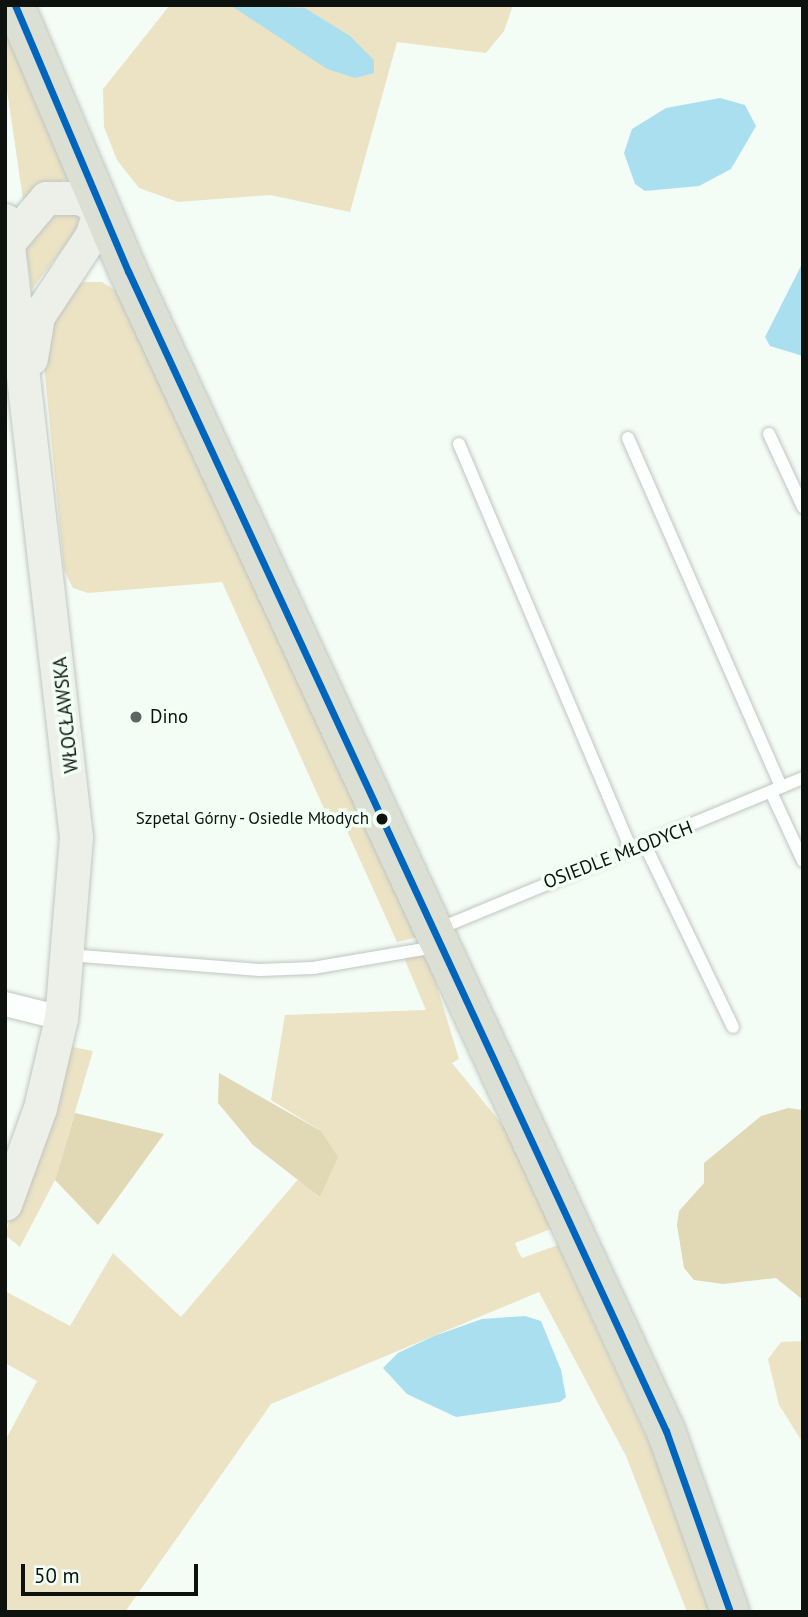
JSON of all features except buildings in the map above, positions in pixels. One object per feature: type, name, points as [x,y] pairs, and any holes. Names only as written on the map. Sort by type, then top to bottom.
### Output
[{"type":"main road","points":[[15,5],[128,271],[666,1431],[730,1612]]},
{"type":"main road","points":[[7,232],[46,198],[80,198],[100,209]]},
{"type":"main road","points":[[28,376],[38,316],[68,270],[100,209]]},
{"type":"main road","name":"WŁOCŁAWSKA","points":[[5,1204],[40,1108],[61,1018],[68,955],[75,801],[28,376],[7,232]]},
{"type":"main road","points":[[68,270],[128,271]]},
{"type":"street","points":[[5,1004],[61,1018]]},
{"type":"lane","points":[[769,434],[803,508]]},
{"type":"lane","points":[[628,438],[776,790],[803,861]]},
{"type":"lane","points":[[459,444],[630,848]]},
{"type":"lane","name":"OSIEDLE MŁODYCH","points":[[68,955],[259,970],[313,968],[436,939],[630,848],[645,845],[803,778]]},
{"type":"lane","points":[[645,845],[733,1027]]},
{"type":"shaded area","points":[[170,5],[513,5],[504,31],[486,53],[397,42],[350,212],[270,195],[178,202],[139,188],[117,160],[104,127],[103,89]]},
{"type":"shaded area","points":[[5,21],[68,178],[23,199],[5,77]]},
{"type":"shaded area","points":[[78,208],[79,227],[32,289],[25,246],[36,218]]},
{"type":"shaded area","points":[[84,282],[102,282],[118,292],[418,937],[397,942],[343,822],[330,822],[222,582],[88,593],[73,588],[64,570],[42,344],[72,289]]},
{"type":"shaded area","points":[[427,953],[459,1059],[452,1063],[505,1128],[551,1229],[515,1243],[518,1251],[522,1258],[558,1245],[669,1486],[715,1612],[687,1612],[626,1456],[539,1292],[271,1404],[125,1612],[5,1612],[5,1441],[37,1381],[5,1363],[5,1291],[70,1326],[113,1253],[181,1317],[300,1177],[319,1197],[321,1131],[271,1100],[285,1015],[426,1010],[404,958]]},
{"type":"shaded area","points":[[67,1046],[93,1051],[55,1180],[20,1247],[5,1235]]},
{"type":"shaded area","points":[[219,1073],[321,1131],[338,1157],[320,1197],[253,1145],[218,1103]]},
{"type":"shaded area","points":[[788,1108],[803,1110],[803,1300],[776,1278],[723,1284],[694,1280],[684,1268],[677,1225],[679,1211],[704,1183],[704,1163],[761,1116]]},
{"type":"shaded area","points":[[75,1113],[164,1134],[98,1225],[55,1180]]},
{"type":"shaded area","points":[[803,1341],[803,1443],[779,1405],[768,1359],[781,1342]]},
{"type":"water","points":[[230,5],[305,8],[350,36],[374,60],[374,73],[355,78],[327,69]]},
{"type":"water","points":[[720,98],[745,105],[756,126],[731,169],[699,186],[645,191],[635,184],[624,153],[632,129],[666,108]]},
{"type":"water","points":[[803,262],[803,356],[770,346],[765,337]]},
{"type":"water","points":[[525,1316],[541,1321],[561,1370],[566,1397],[560,1402],[456,1417],[407,1394],[383,1368],[398,1353],[434,1336],[482,1319]]},
{"type":"transit line","points":[[15,5],[128,271],[666,1431],[730,1612]]},
{"type":"place","name":"Dino","points":[[136,717]]},
{"type":"place","name":"Szpetal Górny - Osiedle Młodych","points":[[382,819]]}]
